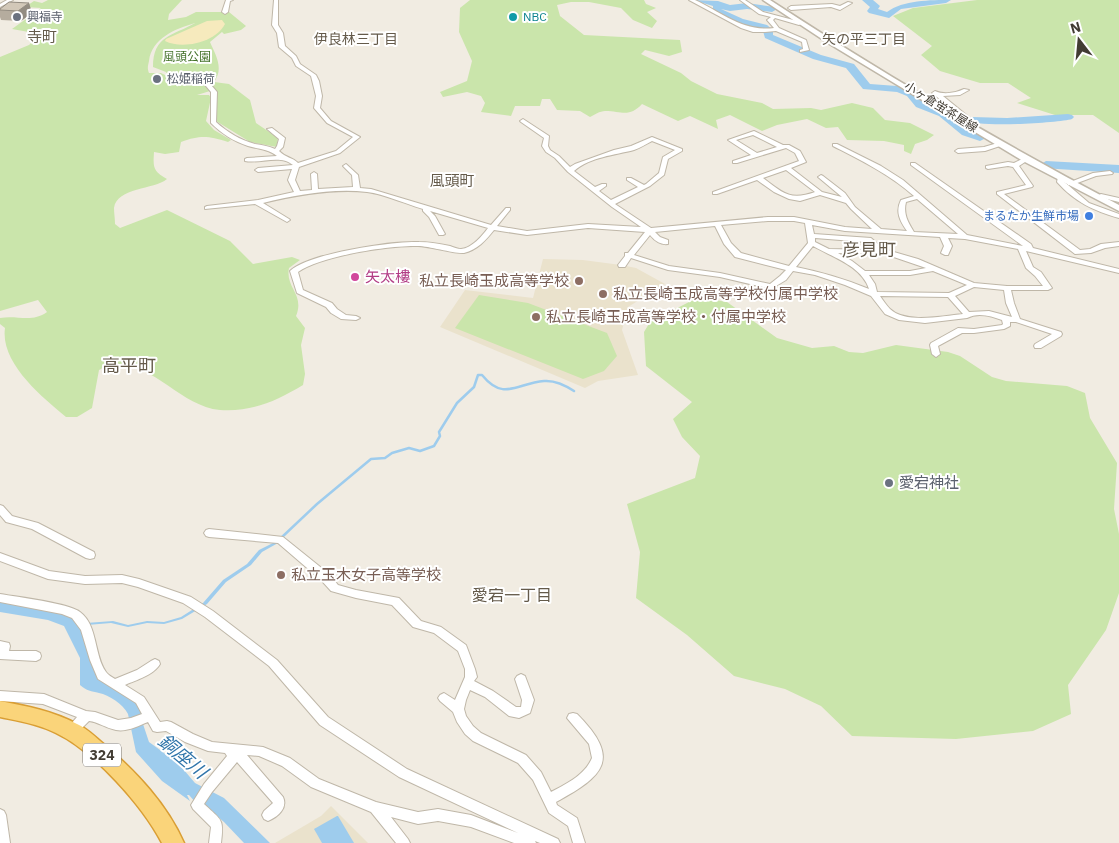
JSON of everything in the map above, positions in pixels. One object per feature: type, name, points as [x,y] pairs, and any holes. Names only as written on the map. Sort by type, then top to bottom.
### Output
[{"type":"highway","name":"324","points":[[0,709],[39,717],[71,731],[107,760],[146,798],[163,820],[173,843]]},
{"type":"street","points":[[0,6],[10,0]]},
{"type":"street","points":[[225,12],[228,0],[231,0]]},
{"type":"street","points":[[258,170],[297,166],[338,152],[356,137],[329,122],[317,108],[319,96],[316,80],[313,75],[298,65],[294,57],[282,47],[281,36],[275,25],[276,0]]},
{"type":"street","points":[[691,0],[746,29],[764,32],[777,29]]},
{"type":"street","points":[[742,0],[761,13],[799,23]]},
{"type":"street","name":"小ヶ倉蛍茶屋線","points":[[766,0],[790,11],[799,23],[1026,159],[1070,184],[1119,208]]},
{"type":"street","points":[[790,11],[832,4],[840,8],[850,3]]},
{"type":"street","points":[[774,17],[770,20],[777,29],[804,41],[804,51]]},
{"type":"street","points":[[204,80],[214,92],[213,122],[226,134],[248,144],[276,151],[282,158]]},
{"type":"street","points":[[962,119],[968,119],[937,94],[958,94],[966,90]]},
{"type":"street","points":[[523,121],[547,137],[545,146],[548,151],[557,157],[570,171],[650,230],[657,239],[665,242]]},
{"type":"street","points":[[270,129],[282,138],[280,147],[276,151]]},
{"type":"street","points":[[756,155],[732,140],[754,132],[782,147]]},
{"type":"street","points":[[570,171],[577,165],[616,151],[633,148],[652,139],[680,150],[666,156],[662,174],[643,187],[611,203]]},
{"type":"street","points":[[958,150],[985,149],[1001,144]]},
{"type":"street","points":[[835,145],[901,180],[965,237]]},
{"type":"street","points":[[715,193],[804,162],[793,148],[782,147],[735,162]]},
{"type":"street","points":[[247,160],[282,158],[293,161],[297,166]]},
{"type":"street","points":[[988,167],[1008,164],[1015,165],[1026,159]]},
{"type":"street","points":[[863,230],[868,240],[877,248],[973,285],[1007,288],[1048,288],[1044,280],[1030,268],[1026,250],[1028,246],[913,164]]},
{"type":"street","points":[[1015,165],[1030,186],[998,193],[1044,228],[1078,252],[1091,251],[1102,248],[1101,246],[1119,244]]},
{"type":"street","points":[[297,166],[290,178],[291,184],[298,193]]},
{"type":"street","points":[[346,166],[355,175],[357,190]]},
{"type":"street","points":[[788,169],[820,193],[846,201],[879,230]]},
{"type":"street","points":[[1070,184],[1095,174],[1110,173]]},
{"type":"street","points":[[314,174],[315,191]]},
{"type":"street","points":[[821,177],[843,194],[846,201]]},
{"type":"street","points":[[758,178],[776,192],[797,199],[820,193]]},
{"type":"street","points":[[1060,178],[1060,182],[1079,199],[1119,216]]},
{"type":"street","points":[[628,179],[643,187]]},
{"type":"street","points":[[595,190],[604,185]]},
{"type":"street","points":[[899,185],[911,195],[904,198],[901,215],[912,233]]},
{"type":"street","points":[[207,208],[256,202],[315,191],[369,190],[494,228],[528,233],[588,226],[650,230],[776,219],[808,221],[826,226],[863,230],[965,237],[1002,243],[1119,271]]},
{"type":"street","points":[[903,201],[919,196]]},
{"type":"street","points":[[1101,196],[1119,200]]},
{"type":"street","points":[[256,202],[287,220]]},
{"type":"street","points":[[427,207],[426,211],[432,216],[441,234]]},
{"type":"street","points":[[356,318],[344,317],[334,312],[329,305],[300,291],[294,271],[314,261],[355,252],[407,245],[417,244],[461,251],[487,237],[508,209]]},
{"type":"street","points":[[808,221],[812,239],[827,251],[864,273],[873,287],[874,294],[888,312],[913,320],[962,318],[967,316],[967,314],[989,313],[1058,334],[1038,346]]},
{"type":"street","points":[[717,224],[728,244],[738,255],[790,268],[830,274],[874,294],[950,295],[973,285]]},
{"type":"street","points":[[622,265],[628,255],[650,230]]},
{"type":"street","points":[[943,236],[948,246],[945,253]]},
{"type":"street","points":[[628,255],[668,268],[713,274],[771,287],[777,284],[812,239]]},
{"type":"street","points":[[812,239],[868,240]]},
{"type":"street","points":[[827,251],[886,252]]},
{"type":"street","points":[[864,273],[910,273],[933,269]]},
{"type":"street","points":[[1007,288],[1010,303],[1017,320]]},
{"type":"street","points":[[950,295],[967,314]]},
{"type":"street","points":[[936,354],[934,345],[961,330],[974,331],[1004,327],[1007,324],[1006,319]]},
{"type":"street","points":[[0,508],[9,519],[34,526],[90,555]]},
{"type":"street","points":[[209,533],[280,540],[325,577],[335,588],[395,601],[417,624],[437,630],[462,648],[470,669],[471,677],[460,700],[458,709]]},
{"type":"street","points":[[0,557],[48,575],[85,580],[122,579],[188,600],[273,663],[324,721],[403,773],[554,843]]},
{"type":"street","points":[[0,598],[63,610],[76,616],[86,628],[95,660],[102,676],[140,700],[157,728],[167,726],[189,738],[230,752],[243,759],[280,801],[268,816]]},
{"type":"street","points":[[0,645],[5,646],[3,656],[36,656]]},
{"type":"street","points":[[114,684],[141,673],[155,664]]},
{"type":"street","points":[[467,683],[489,694],[513,712],[519,713],[526,710],[528,700],[521,679]]},
{"type":"street","points":[[0,696],[44,699],[86,716],[94,716],[118,725],[129,724],[150,716]]},
{"type":"street","points":[[444,698],[453,707],[458,709],[469,730],[477,737],[522,759],[537,776],[554,809],[573,822],[580,843]]},
{"type":"street","points":[[71,731],[86,716]]},
{"type":"street","points":[[549,800],[585,778],[598,759],[597,748],[588,733],[574,718]]},
{"type":"street","points":[[230,752],[259,751],[286,762],[315,783],[375,808],[410,816],[426,818],[438,815],[471,821],[530,843]]},
{"type":"street","points":[[215,843],[217,825],[197,805],[230,752]]},
{"type":"street","points":[[375,808],[404,843]]},
{"type":"street","points":[[0,816],[4,843]]},
{"type":"shaded area","name":"私立長崎玉成高等学校・付属中学校","points":[[543,259],[583,260],[636,268],[665,284],[628,307],[622,330],[638,375],[598,381],[585,388],[440,327],[465,290],[533,298]]},
{"type":"shaded area","points":[[331,806],[368,843],[275,843],[321,816]]},
{"type":"green space","name":"風頭公園","points":[[48,0],[182,0],[169,14],[168,20],[186,17],[196,12],[229,12],[246,26],[241,30],[224,34],[222,32],[210,42],[217,57],[219,67],[214,82],[229,84],[250,100],[256,123],[278,138],[277,147],[250,142],[216,121],[217,91],[208,88],[210,91],[197,95],[209,95],[211,98],[206,121],[214,130],[231,140],[228,142],[199,137],[181,142],[179,152],[165,154],[154,152],[156,171],[167,179],[161,183],[129,192],[122,196],[114,208],[115,224],[120,228],[167,210],[230,241],[253,264],[292,257],[300,260],[289,268],[289,275],[297,296],[298,308],[296,316],[305,328],[301,345],[305,374],[303,385],[264,404],[243,409],[220,410],[192,401],[141,370],[128,365],[111,364],[99,370],[92,408],[77,417],[66,417],[35,389],[16,366],[9,354],[5,341],[5,328],[0,324],[0,318],[30,318],[47,312],[38,300],[0,311],[0,57],[29,45],[40,34],[12,29],[41,8],[25,7],[34,1],[42,3]],"holes":[[[195,23],[172,34],[160,42],[156,48],[153,67],[166,72],[169,77],[161,73],[149,73],[148,64],[151,53],[160,40],[180,28]]]},
{"type":"green space","points":[[470,0],[644,0],[646,4],[656,8],[647,12],[657,21],[652,28],[633,20],[621,8],[589,2],[571,2],[557,5],[560,16],[584,35],[680,40],[682,52],[669,56],[645,50],[641,54],[681,73],[691,81],[717,94],[762,103],[773,109],[811,108],[821,110],[852,103],[873,108],[885,120],[910,123],[934,135],[927,140],[915,144],[911,154],[904,151],[904,145],[884,141],[847,140],[838,127],[826,128],[807,119],[777,125],[762,131],[730,115],[716,120],[718,129],[690,116],[678,121],[642,104],[633,111],[625,113],[603,111],[590,117],[580,111],[557,110],[550,99],[542,99],[540,106],[515,106],[511,116],[481,112],[485,103],[481,96],[467,92],[443,97],[440,92],[467,81],[472,61],[459,32],[460,8]]},
{"type":"green space","points":[[977,0],[1119,0],[1119,133],[1093,115],[1055,115],[1017,103],[1031,98],[1008,83],[980,83],[940,71],[921,55],[932,46],[893,16],[913,8]]},
{"type":"green space","points":[[479,295],[528,303],[607,333],[617,356],[604,371],[583,379],[455,328]]},
{"type":"green space","points":[[710,299],[727,302],[777,338],[812,348],[834,346],[849,352],[863,353],[896,345],[948,352],[960,356],[992,377],[1006,381],[1067,386],[1085,393],[1090,418],[1117,463],[1114,509],[1119,534],[1119,593],[1106,630],[1068,685],[1071,714],[1033,731],[956,739],[852,736],[821,706],[785,689],[734,676],[687,635],[636,598],[640,552],[627,504],[695,478],[700,456],[682,437],[673,419],[692,402],[646,366],[644,332],[650,322],[691,301]]},
{"type":"sand","points":[[222,20],[225,24],[221,30],[207,40],[181,45],[165,41],[207,21]]},
{"type":"water","points":[[275,542],[278,543],[262,552],[251,565],[226,582],[207,604],[182,619],[164,624],[147,623],[128,627],[111,623],[87,625],[95,671],[132,698],[145,714],[142,721],[149,742],[178,763],[195,783],[224,798],[270,843],[244,843],[211,811],[196,803],[187,795],[190,801],[162,781],[136,752],[128,714],[123,707],[115,700],[80,685],[80,658],[64,626],[48,620],[0,612],[0,600],[58,611],[86,623],[113,621],[128,625],[147,621],[164,622],[181,617],[203,603],[223,580],[247,564],[259,550]]},
{"type":"water","points":[[337,816],[354,843],[322,843],[314,829]]},
{"type":"building","points":[[9,2],[29,3],[18,11],[0,10]]},
{"type":"waterway","points":[[698,0],[718,5]]},
{"type":"waterway","points":[[867,0],[875,6],[872,11],[889,15],[898,7],[946,0]]},
{"type":"waterway","points":[[718,5],[730,8],[747,6],[772,9]]},
{"type":"waterway","points":[[718,5],[716,10],[727,16],[748,24],[764,27],[768,30],[768,36],[817,57],[850,66],[867,87],[897,89],[911,94],[920,105],[947,116],[963,131],[980,138]]},
{"type":"waterway","points":[[972,120],[1007,121],[1068,117]]},
{"type":"waterway","points":[[1046,165],[1119,169]]},
{"type":"waterway","points":[[281,538],[317,504],[371,459],[385,458],[392,453],[409,448],[420,451],[434,446],[440,436],[439,432],[457,403],[474,387],[478,375],[482,375],[497,388],[511,389],[534,382],[552,381],[574,391]]},
{"type":"place","name":"興福寺","points":[[17,17]]},
{"type":"place","name":"NBC","points":[[513,17]]},
{"type":"place","name":"松姫稲荷","points":[[157,79]]},
{"type":"place","name":"まるたか生鮮市場","points":[[1089,216]]},
{"type":"place","name":"矢太樓","points":[[355,277]]},
{"type":"place","name":"私立長崎玉成高等学校","points":[[579,281]]},
{"type":"place","name":"私立長崎玉成高等学校付属中学校","points":[[603,294]]},
{"type":"place","name":"私立長崎玉成高等学校・付属中学校","points":[[536,317]]},
{"type":"place","name":"愛宕神社","points":[[889,483]]},
{"type":"place","name":"私立玉木女子高等学校","points":[[281,575]]},
{"type":"district","name":"寺町","points":[[42,37]]},
{"type":"district","name":"伊良林三丁目","points":[[356,39]]},
{"type":"district","name":"矢の平三丁目","points":[[864,39]]},
{"type":"district","name":"風頭町","points":[[452,181]]},
{"type":"district","name":"彦見町","points":[[869,250]]},
{"type":"district","name":"高平町","points":[[129,366]]},
{"type":"district","name":"愛宕一丁目","points":[[512,595]]},
{"type":"water label","name":"銅座川","points":[[183,756]]}]
